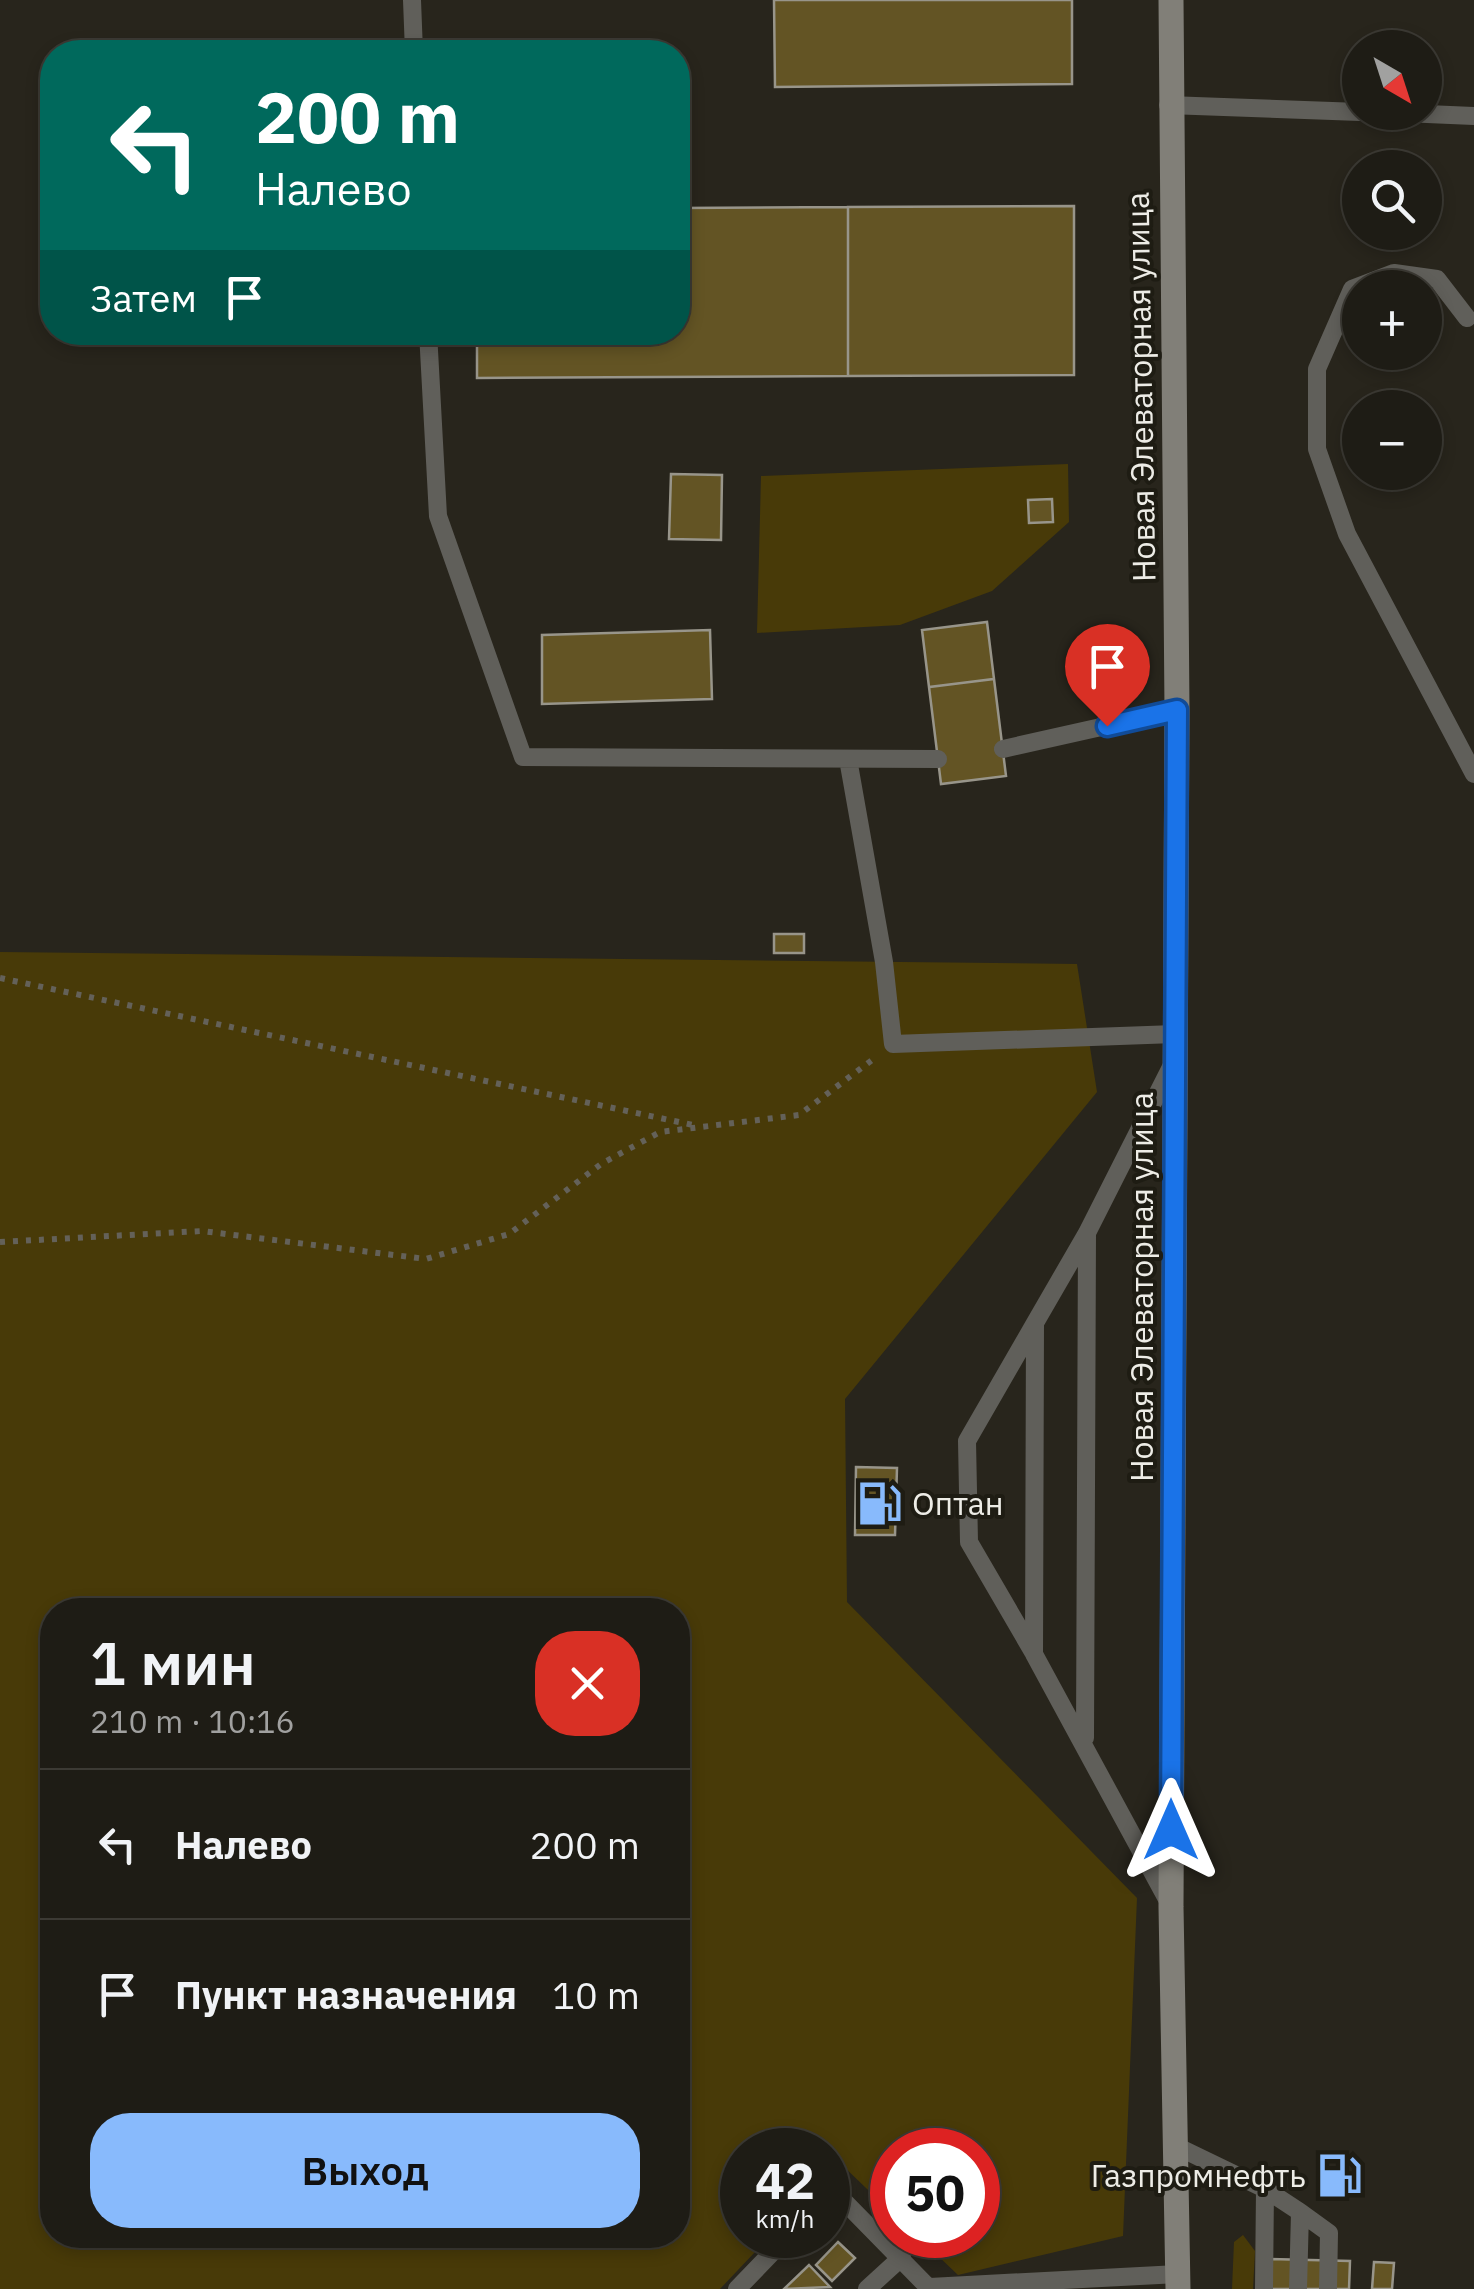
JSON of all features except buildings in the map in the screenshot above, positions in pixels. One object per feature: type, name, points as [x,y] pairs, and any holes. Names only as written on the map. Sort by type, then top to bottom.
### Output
[{"type":"main road","name":"Новая Элеваторная улица","points":[[1170,0],[1168,104],[1177,710],[1171,1907],[1178,2282]]},
{"type":"lane","points":[[412,0],[414,40]]},
{"type":"lane","points":[[1168,104],[1342,111]]},
{"type":"lane","points":[[1442,115],[1474,116]]},
{"type":"lane","points":[[1467,318],[1437,279],[1394,272],[1352,289],[1317,370],[1318,448],[1347,534],[1474,774]]},
{"type":"lane","points":[[429,345],[438,516],[523,758],[938,759]]},
{"type":"lane","points":[[1003,749],[1177,710]]},
{"type":"lane","points":[[848,758],[884,962],[894,1044],[1174,1034]]},
{"type":"lane","points":[[1171,1907],[1085,1740],[970,1542],[966,1441],[1087,1233],[1174,1060]]},
{"type":"lane","points":[[1085,1740],[1087,1233]]},
{"type":"lane","points":[[1034,1654],[1035,1323]]},
{"type":"lane","points":[[1176,2146],[1265,2189],[1329,2233],[1328,2289]]},
{"type":"lane","points":[[1264,2289],[1265,2189]]},
{"type":"lane","points":[[850,2207],[870,2226]]},
{"type":"lane","points":[[1298,2289],[1300,2212]]},
{"type":"lane","points":[[737,2289],[767,2258]]},
{"type":"lane","points":[[867,2289],[901,2258]]},
{"type":"lane","points":[[903,2258],[930,2288],[1178,2282]]},
{"type":"path","points":[[0,978],[702,1127]]},
{"type":"path","points":[[0,1242],[202,1231],[426,1260],[509,1234],[600,1164],[660,1132],[798,1115],[894,1044]]},
{"type":"shaded area","points":[[1068,464],[1069,522],[992,591],[900,625],[757,633],[761,476]]},
{"type":"shaded area","points":[[0,952],[1077,964],[1097,1092],[845,1399],[847,1602],[1137,1898],[1123,2236],[958,2275],[940,2258],[1000,2258],[1000,2128],[870,2128],[870,2192],[850,2173],[850,2128],[720,2128],[720,2258],[749,2258],[720,2289],[0,2289]]},
{"type":"shaded area","points":[[1243,2235],[1255,2251],[1253,2289],[1232,2289],[1234,2242]]},
{"type":"place","name":"Оптан","points":[[879,1503]]},
{"type":"place","name":"Газпромнефть","points":[[1339,2175]]},
{"type":"route","points":[[1107,726],[1177,710],[1171,1830]]}]
